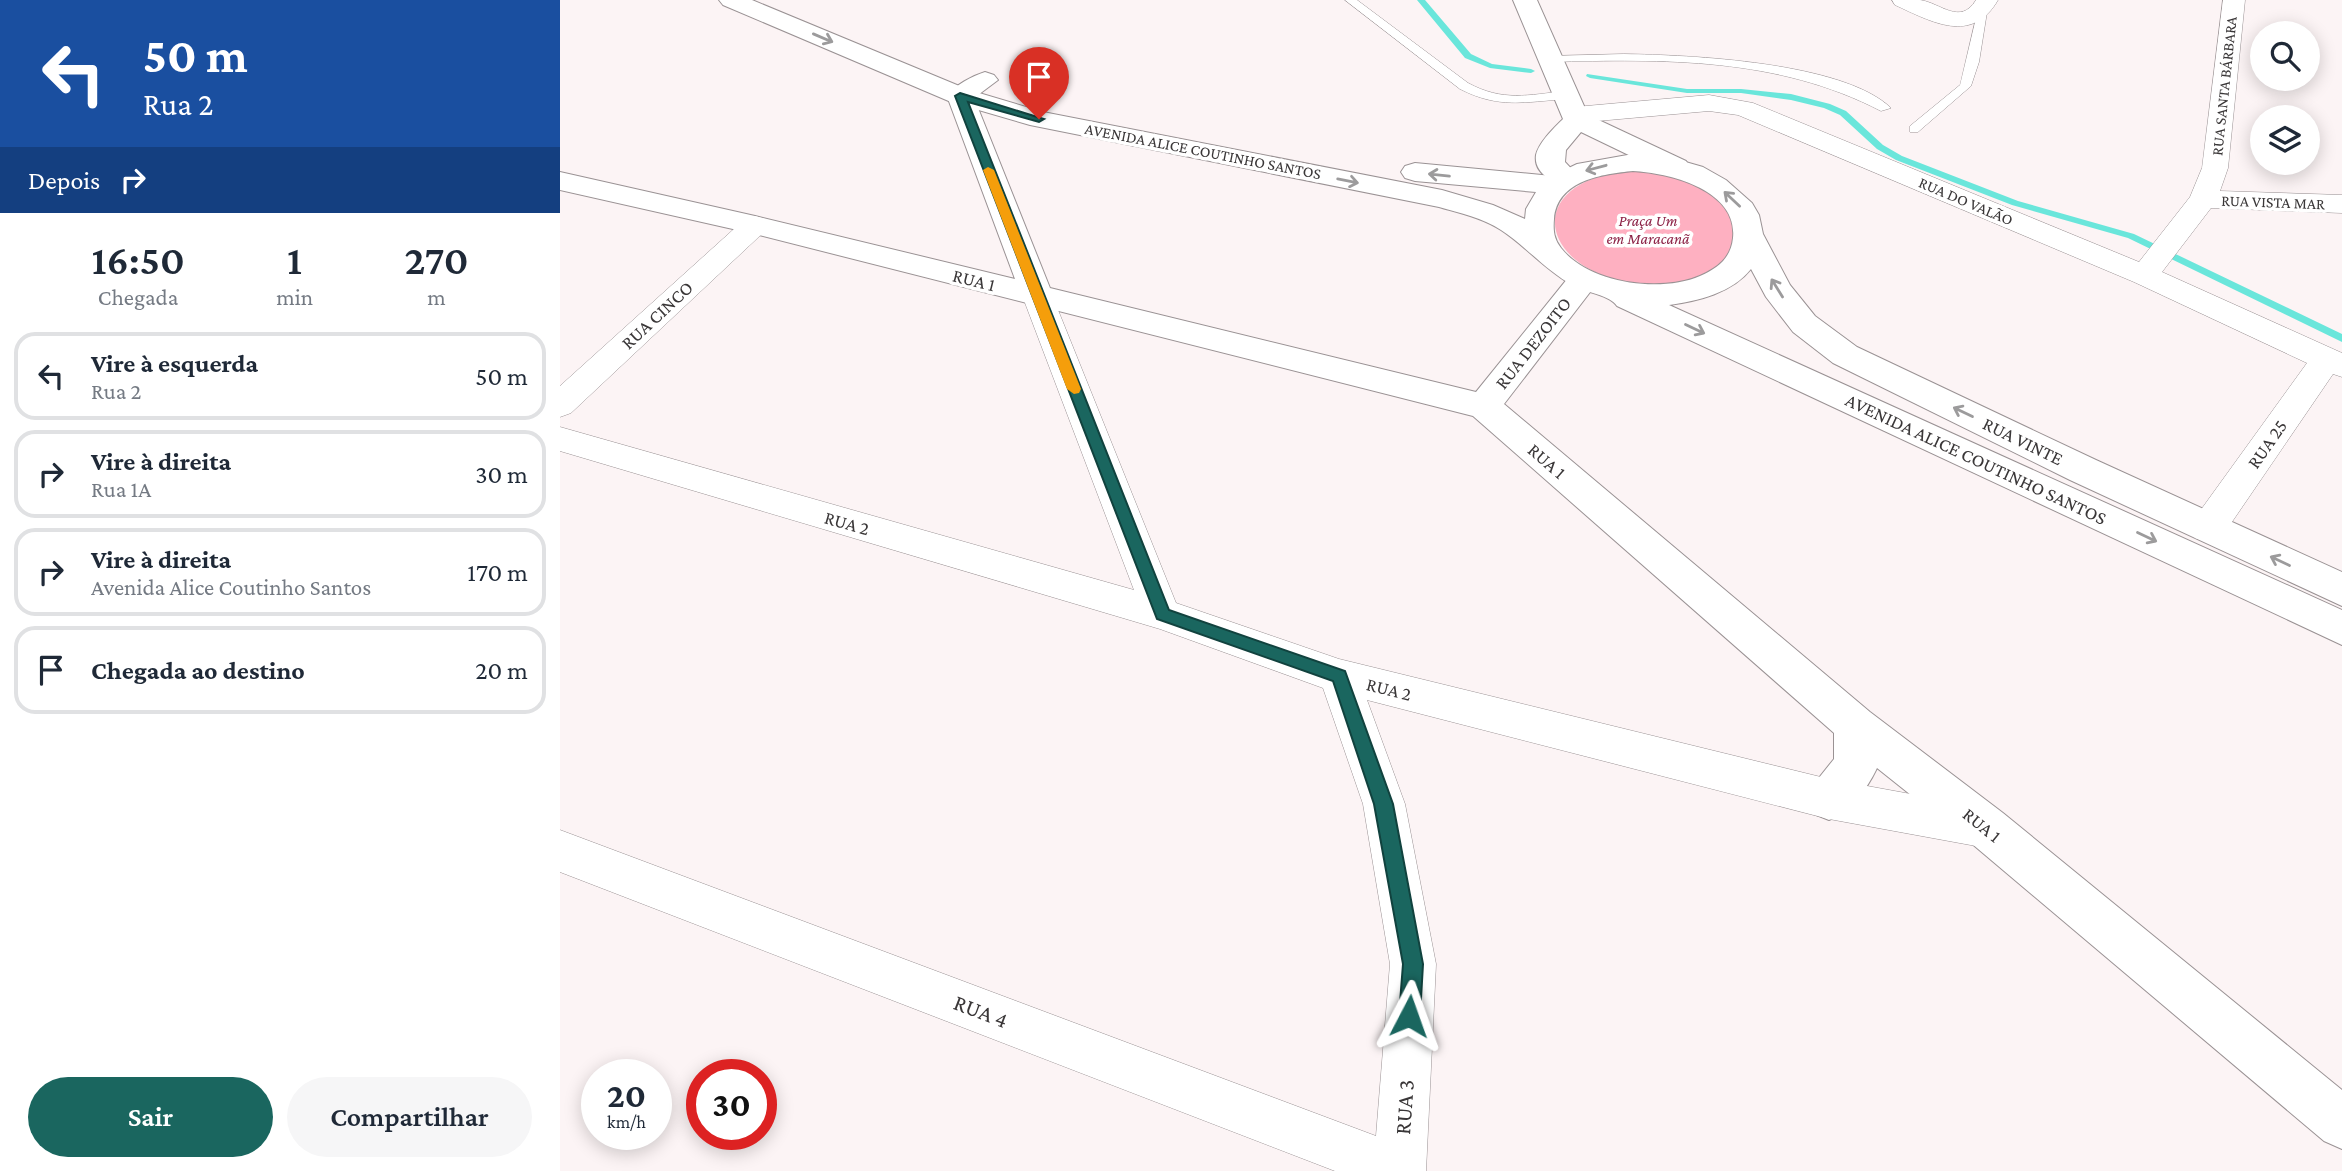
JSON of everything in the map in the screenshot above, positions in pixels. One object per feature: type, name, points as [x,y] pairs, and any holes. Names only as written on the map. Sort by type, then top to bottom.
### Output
[{"type":"main road","name":"AVENIDA ALICE COUTINHO SANTOS","points":[[732,0],[960,96],[1039,119],[1441,199],[1478,209],[1509,222],[1553,259]]},
{"type":"main road","name":"AVENIDA ALICE COUTINHO SANTOS","points":[[790,0],[985,80],[1052,99],[1429,174],[1507,182],[1558,173]]},
{"type":"main road","points":[[1525,0],[1572,110],[1675,167],[1714,183],[1741,208],[1750,237],[1742,260],[1721,280],[1689,292],[1650,296],[1597,285],[1553,259],[1538,233],[1540,207],[1558,173],[1559,140],[1572,110]]},
{"type":"main road","points":[[985,80],[960,96],[1037,295]]},
{"type":"main road","points":[[1558,173],[1599,165],[1636,162],[1675,167]]},
{"type":"main road","name":"RUA 1","points":[[560,181],[755,225],[1484,406],[1855,725],[1987,828],[2342,1122]]},
{"type":"main road","name":"RUA VINTE","points":[[1750,237],[1777,290],[1804,324],[1845,355],[2342,590]]},
{"type":"main road","name":"AVENIDA ALICE COUTINHO SANTOS","points":[[1597,285],[2342,628]]},
{"type":"main road","name":"RUA DEZOITO","points":[[1484,406],[1597,285]]},
{"type":"main road","points":[[1829,799],[1856,766],[1855,725]]},
{"type":"street","points":[[1903,0],[1954,21],[1970,19],[1984,6]]},
{"type":"street","name":"RUA SANTA BÁRBARA","points":[[2157,258],[2203,199],[2215,168],[2234,0]]},
{"type":"street","name":"RUA DO VALÃO","points":[[1572,110],[1697,103],[1744,108],[2157,258],[2334,363]]},
{"type":"street","name":"RUA VISTA MAR","points":[[2203,199],[2342,204]]},
{"type":"street","name":"RUA CINCO","points":[[560,405],[755,225]]},
{"type":"street","points":[[1037,295],[1162,614]]},
{"type":"street","name":"RUA 25","points":[[2208,528],[2334,363]]},
{"type":"street","name":"RUA 2","points":[[560,439],[1162,614],[1339,676],[1829,799],[1987,828]]},
{"type":"street","name":"RUA 3","points":[[1339,676],[1384,804],[1413,964],[1400,1171]]},
{"type":"street","name":"RUA 4","points":[[560,851],[1400,1171]]},
{"type":"lane","points":[[1350,0],[1464,86],[1485,97],[1572,110]]},
{"type":"lane","points":[[1914,129],[1965,86],[1973,62],[1984,6]]},
{"type":"lane","points":[[1550,59],[1648,56],[1729,60],[1844,87],[1885,108]]},
{"type":"green space","name":"Praça Um em Maracanã","points":[[1638,170],[1688,179],[1727,204],[1741,237],[1729,259],[1717,271],[1679,285],[1648,285],[1610,278],[1582,265],[1563,247],[1555,227],[1558,207],[1572,190],[1599,177]]},
{"type":"waterway","points":[[1421,0],[1468,56],[1490,66],[1531,71]]},
{"type":"waterway","points":[[1590,76],[1687,91],[1741,91],[1791,97],[1827,106],[1843,113],[1880,147],[1899,158],[2015,203],[2131,236],[2342,338]]},
{"type":"slow traffic","points":[[988,170],[1074,389]]},
{"type":"route","points":[[1039,119],[960,96],[1162,614],[1339,676],[1384,804],[1413,964],[1409,1016]]}]
